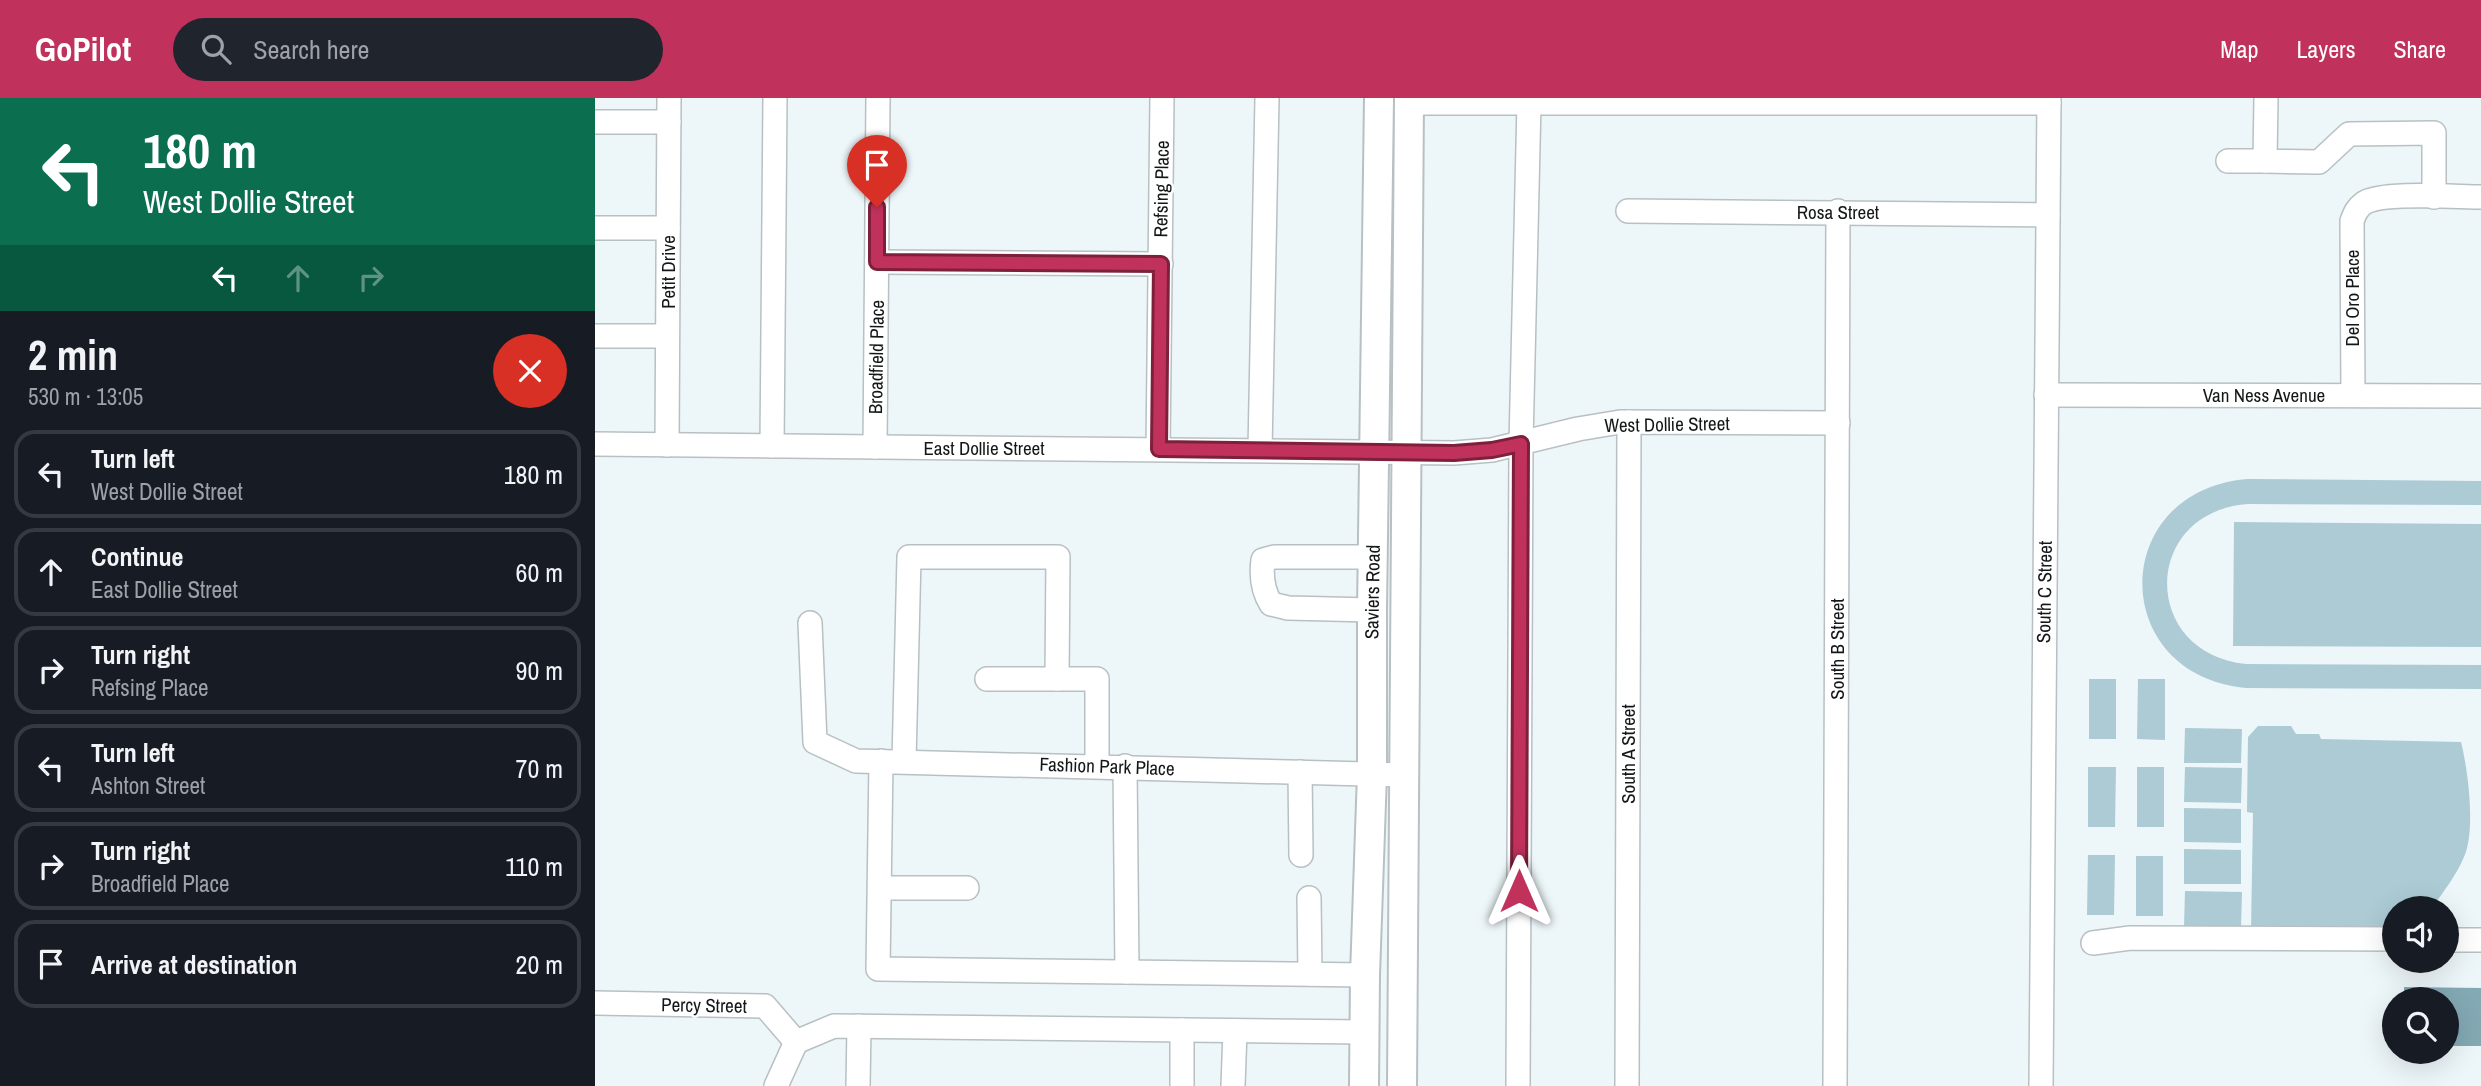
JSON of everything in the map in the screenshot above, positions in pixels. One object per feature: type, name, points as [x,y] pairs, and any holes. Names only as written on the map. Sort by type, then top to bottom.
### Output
[{"type":"main road","name":"Saviers Road","points":[[1364,1086],[1372,774],[1379,98]]},
{"type":"main road","name":"Saviers Road","points":[[1402,1086],[1409,100]]},
{"type":"street","name":"Petit Drive","points":[[667,445],[669,98]]},
{"type":"street","points":[[772,446],[775,98]]},
{"type":"street","name":"Broadfield Place","points":[[875,447],[878,98]]},
{"type":"street","name":"Refsing Place","points":[[1159,449],[1162,98]]},
{"type":"street","points":[[1260,450],[1266,98]]},
{"type":"street","points":[[2265,161],[2266,98]]},
{"type":"street","points":[[1409,100],[1529,103],[2049,101]]},
{"type":"street","name":"South C Street","points":[[2041,1086],[2049,101]]},
{"type":"street","points":[[1518,1086],[1521,444],[1529,103]]},
{"type":"street","points":[[595,122],[669,122]]},
{"type":"street","points":[[2228,161],[2319,162],[2350,134],[2434,133],[2434,197],[2481,197]]},
{"type":"street","name":"Del Oro Place","points":[[2353,395],[2352,221],[2356,210],[2363,204],[2388,196],[2434,197]]},
{"type":"street","name":"Rosa Street","points":[[1628,211],[2048,215]]},
{"type":"street","name":"South B Street","points":[[1835,1086],[1838,211]]},
{"type":"street","points":[[595,228],[668,228]]},
{"type":"street","points":[[877,262],[1161,264]]},
{"type":"street","points":[[595,336],[667,336]]},
{"type":"street","name":"Van Ness Avenue","points":[[2046,396],[2481,396]]},
{"type":"street","name":"West Dollie Street","points":[[1374,452],[1454,453],[1492,450],[1578,429],[1629,422],[1838,424]]},
{"type":"street","name":"South A Street","points":[[1627,1086],[1629,422]]},
{"type":"street","name":"East Dollie Street","points":[[595,444],[1374,452]]},
{"type":"street","points":[[904,761],[909,557],[1058,557],[1057,679]]},
{"type":"street","points":[[1372,610],[1288,608],[1271,604],[1266,595],[1262,571],[1263,560],[1274,557],[1373,557]]},
{"type":"street","name":"Fashion Park Place","points":[[810,623],[815,742],[856,761],[1404,775]]},
{"type":"street","points":[[987,679],[1097,679],[1097,766]]},
{"type":"street","points":[[881,761],[878,969],[1365,975]]},
{"type":"street","points":[[1125,766],[1127,972]]},
{"type":"street","points":[[1300,772],[1301,855]]},
{"type":"street","points":[[880,888],[967,888]]},
{"type":"street","points":[[1309,898],[1310,974]]},
{"type":"street","points":[[2093,943],[2130,938],[2382,939]]},
{"type":"street","points":[[2459,940],[2481,940]]},
{"type":"street","name":"Percy Street","points":[[595,1003],[765,1006],[796,1042]]},
{"type":"street","points":[[776,1086],[796,1042],[834,1026],[1365,1032]]},
{"type":"street","points":[[858,1086],[859,1026]]},
{"type":"street","points":[[1182,1030],[1182,1086]]},
{"type":"street","points":[[1233,1086],[1235,1031]]},
{"type":"shaded area","points":[[2248,479],[2481,481],[2481,505],[2248,504],[2213,513],[2188,531],[2172,555],[2167,583],[2172,611],[2187,635],[2211,654],[2246,664],[2481,665],[2481,689],[2246,688],[2200,676],[2168,651],[2149,619],[2142,583],[2149,547],[2169,514],[2202,491]]},
{"type":"shaded area","points":[[2234,522],[2481,524],[2481,647],[2233,646]]},
{"type":"shaded area","points":[[2089,679],[2116,679],[2116,739],[2089,739]]},
{"type":"shaded area","points":[[2138,679],[2165,679],[2165,740],[2137,739]]},
{"type":"shaded area","points":[[2258,726],[2291,726],[2296,734],[2319,734],[2321,739],[2461,742],[2470,800],[2470,832],[2464,857],[2440,896],[2382,896],[2382,930],[2251,931],[2253,813],[2247,812],[2248,737]]},
{"type":"shaded area","points":[[2185,728],[2242,729],[2241,763],[2184,763]]},
{"type":"shaded area","points":[[2088,767],[2116,767],[2115,827],[2088,827]]},
{"type":"shaded area","points":[[2137,767],[2164,767],[2164,827],[2137,827]]},
{"type":"shaded area","points":[[2185,767],[2242,768],[2241,803],[2184,802]]},
{"type":"shaded area","points":[[2184,808],[2241,809],[2241,843],[2184,842]]},
{"type":"shaded area","points":[[2184,849],[2241,850],[2241,884],[2184,884]]},
{"type":"shaded area","points":[[2088,855],[2115,855],[2114,915],[2087,915]]},
{"type":"shaded area","points":[[2136,856],[2163,856],[2163,916],[2136,916]]},
{"type":"shaded area","points":[[2185,891],[2242,892],[2241,927],[2184,926]]},
{"type":"shaded area","points":[[2459,988],[2481,988],[2481,1046],[2459,1046]]},
{"type":"route","points":[[877,207],[877,262],[1161,264],[1159,449],[1454,453],[1521,444],[1519,891]]}]
